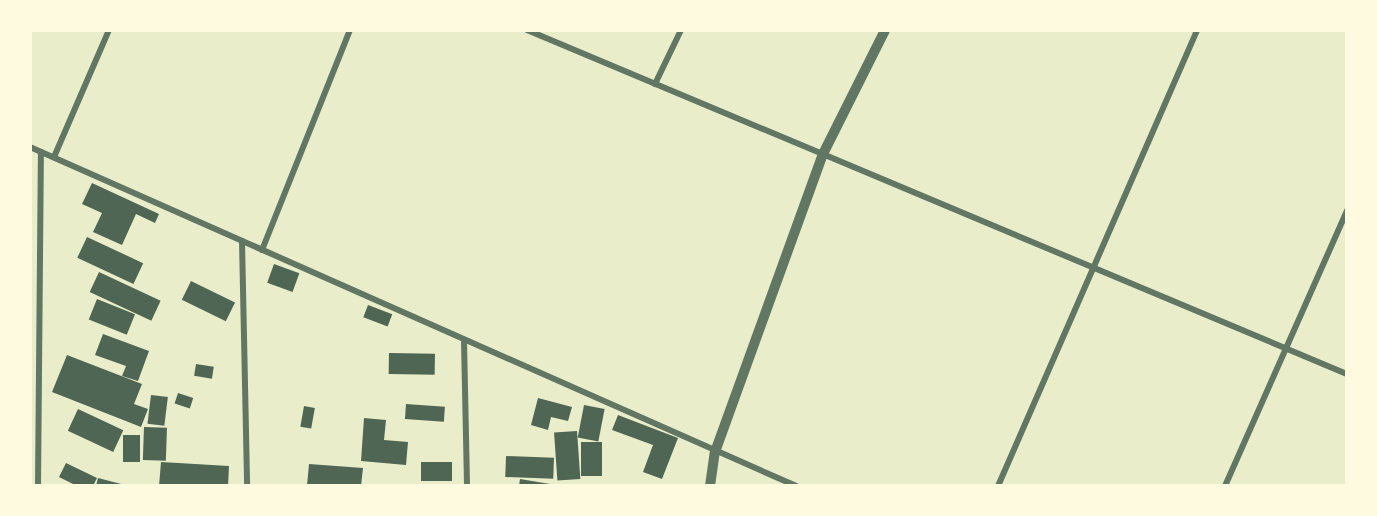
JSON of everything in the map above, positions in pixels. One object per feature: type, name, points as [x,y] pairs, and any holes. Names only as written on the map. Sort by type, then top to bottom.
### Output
[{"type":"street","points":[[54,157],[109,30]]},
{"type":"street","points":[[262,250],[350,30]]},
{"type":"street","points":[[527,30],[1347,374]]},
{"type":"street","points":[[655,84],[681,30]]},
{"type":"street","points":[[710,486],[715,452],[823,154],[885,30]]},
{"type":"street","points":[[998,486],[1091,266],[1197,30]]},
{"type":"street","points":[[30,147],[795,486]]},
{"type":"street","points":[[38,486],[41,152]]},
{"type":"street","points":[[1225,486],[1347,211]]},
{"type":"street","points":[[242,241],[247,486]]},
{"type":"street","points":[[464,341],[467,486]]},
{"type":"building","points":[[92,183],[159,214],[155,223],[136,214],[122,245],[93,232],[102,213],[82,204]]},
{"type":"building","points":[[87,237],[143,263],[133,284],[77,258]]},
{"type":"building","points":[[274,264],[299,273],[293,292],[267,283]]},
{"type":"building","points":[[99,272],[161,301],[151,321],[90,292]]},
{"type":"building","points":[[191,281],[235,302],[226,321],[182,300]]},
{"type":"building","points":[[97,299],[135,314],[127,335],[89,319]]},
{"type":"building","points":[[368,305],[392,314],[388,326],[363,317]]},
{"type":"building","points":[[103,334],[149,351],[138,381],[122,376],[126,366],[95,355]]},
{"type":"building","points":[[389,353],[435,354],[435,375],[389,374]]},
{"type":"building","points":[[67,355],[142,384],[134,404],[148,409],[141,427],[52,392]]},
{"type":"building","points":[[196,364],[214,367],[212,379],[194,376]]},
{"type":"building","points":[[178,393],[193,398],[190,408],[175,403]]},
{"type":"building","points":[[151,395],[168,397],[164,426],[147,424]]},
{"type":"building","points":[[538,398],[572,407],[568,421],[551,417],[548,430],[531,425]]},
{"type":"building","points":[[406,404],[445,407],[444,422],[405,419]]},
{"type":"building","points":[[584,405],[605,409],[598,441],[578,437]]},
{"type":"building","points":[[304,406],[315,408],[311,429],[300,427]]},
{"type":"building","points":[[78,409],[123,430],[113,452],[68,431]]},
{"type":"building","points":[[618,415],[678,438],[662,479],[643,472],[653,445],[612,430]]},
{"type":"building","points":[[364,418],[386,420],[384,440],[408,442],[406,465],[361,461]]},
{"type":"building","points":[[144,427],[167,428],[166,461],[143,460]]},
{"type":"building","points":[[577,431],[580,479],[557,480],[554,433]]},
{"type":"building","points":[[123,435],[140,435],[140,462],[123,462]]},
{"type":"building","points":[[581,442],[602,442],[602,476],[581,476]]},
{"type":"building","points":[[506,456],[554,458],[553,479],[505,477]]},
{"type":"building","points":[[161,462],[229,466],[228,486],[159,486]]},
{"type":"building","points":[[421,462],[452,462],[452,481],[421,481]]},
{"type":"building","points":[[66,463],[97,478],[93,486],[77,486],[59,477]]},
{"type":"building","points":[[309,464],[363,468],[361,486],[307,486]]},
{"type":"building","points":[[98,478],[125,485],[125,486],[96,486]]},
{"type":"building","points":[[520,479],[556,485],[556,486],[519,486]]}]
